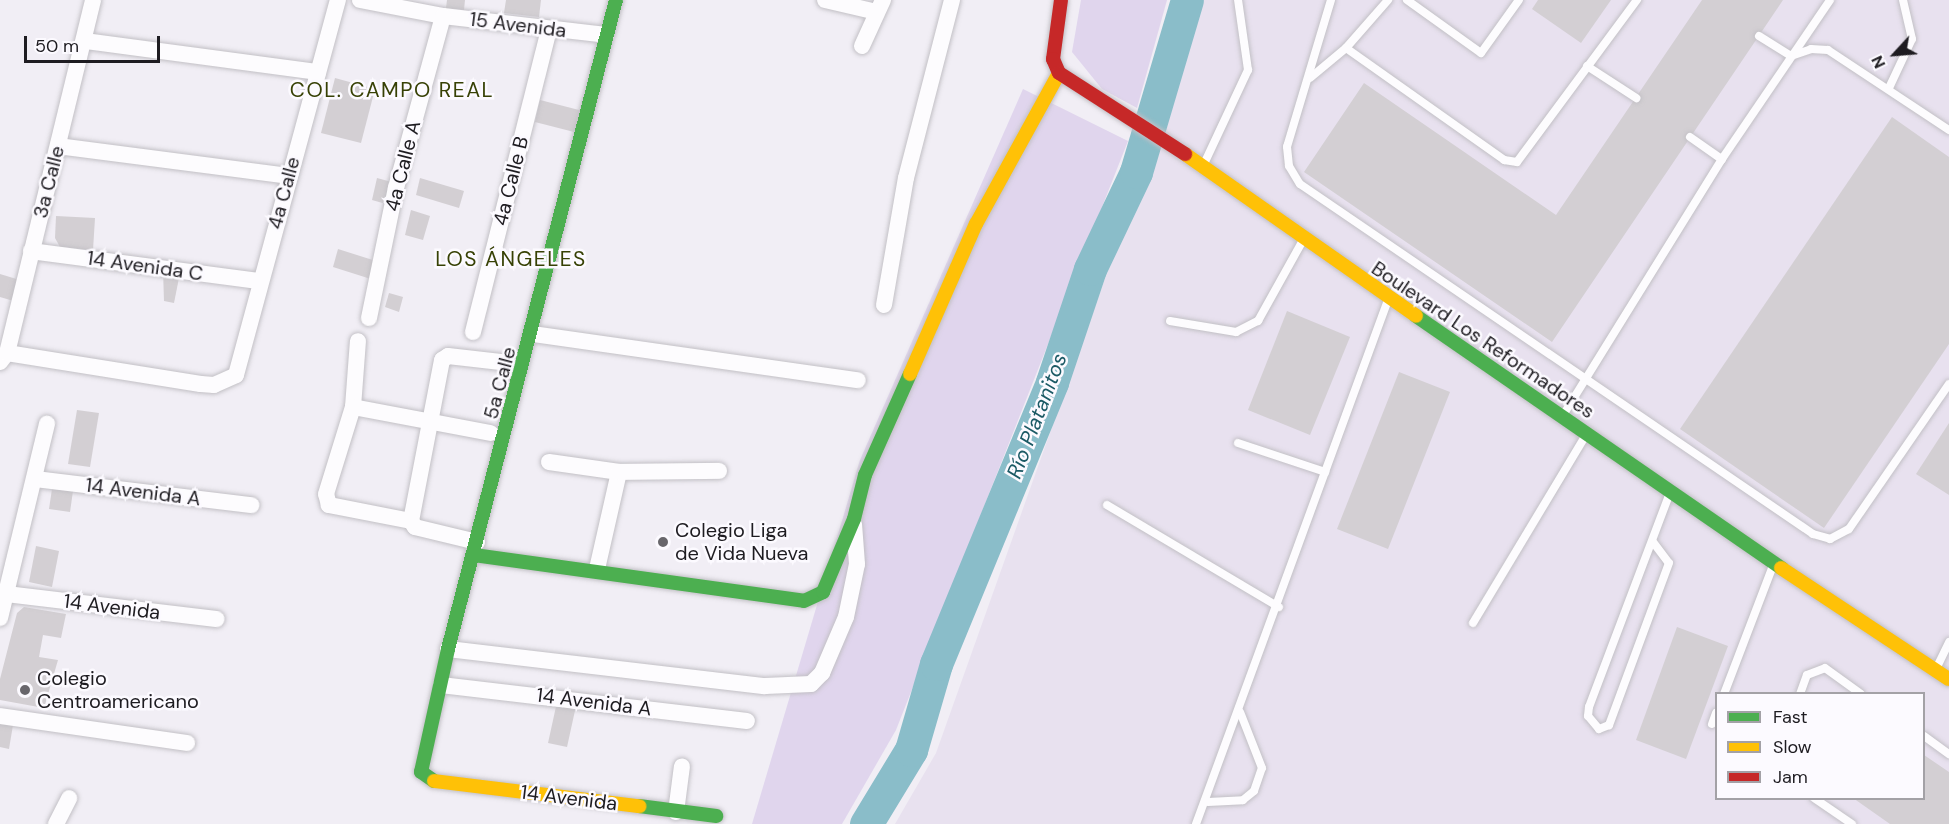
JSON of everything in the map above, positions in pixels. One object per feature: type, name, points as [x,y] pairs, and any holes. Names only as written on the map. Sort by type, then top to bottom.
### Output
[{"type":"street","name":"3a Calle","points":[[3,357],[85,41],[93,0]]},
{"type":"street","name":"4a Calle","points":[[3,357],[201,384],[226,381],[241,366],[260,281],[338,0]]},
{"type":"street","name":"15 Avenida","points":[[360,0],[443,16],[606,35]]},
{"type":"street","name":"5a Calle","points":[[423,777],[448,649],[533,334],[616,0]]},
{"type":"street","points":[[825,0],[880,6],[862,46]]},
{"type":"street","points":[[884,304],[906,178],[952,0]]},
{"type":"street","points":[[358,341],[353,407],[325,501],[411,521],[415,527],[475,548],[804,601],[823,592],[854,519],[865,475],[976,224],[1059,73],[1053,59],[1061,0]]},
{"type":"street","name":"4a Calle A","points":[[369,318],[396,188],[443,16]]},
{"type":"street","name":"4a Calle B","points":[[473,332],[549,30]]},
{"type":"street","points":[[85,41],[318,72]]},
{"type":"street","name":"Boulevard Los Reformadores","points":[[1059,73],[1085,94],[1184,154],[1389,300],[1670,494],[1949,679]]},
{"type":"street","points":[[58,146],[288,176]]},
{"type":"street","name":"14 Avenida C","points":[[31,251],[260,281]]},
{"type":"street","points":[[533,334],[858,380]]},
{"type":"street","points":[[411,521],[428,422],[442,360],[448,356],[501,362]]},
{"type":"street","points":[[353,407],[491,433]]},
{"type":"street","points":[[0,618],[47,424]]},
{"type":"street","points":[[549,462],[619,472],[719,471]]},
{"type":"street","points":[[597,569],[619,472]]},
{"type":"street","name":"14 Avenida A","points":[[35,478],[252,505]]},
{"type":"street","points":[[448,649],[765,686],[811,684],[822,674],[846,617],[857,564],[854,519]]},
{"type":"street","name":"14 Avenida","points":[[6,594],[217,620]]},
{"type":"street","name":"14 Avenida A","points":[[441,685],[747,721]]},
{"type":"street","points":[[0,716],[187,742]]},
{"type":"street","points":[[676,812],[682,766]]},
{"type":"street","name":"14 Avenida","points":[[423,777],[716,816]]},
{"type":"street","points":[[56,824],[69,798]]},
{"type":"lane","points":[[1203,168],[1248,70],[1238,0]]},
{"type":"lane","points":[[1331,0],[1310,79],[1287,147],[1289,166],[1300,184],[1813,534],[1830,539],[1849,529],[1949,384]]},
{"type":"lane","points":[[1310,79],[1346,48],[1388,0]]},
{"type":"lane","points":[[1407,0],[1482,53],[1519,0]]},
{"type":"lane","points":[[1346,48],[1504,160],[1517,162],[1637,0]]},
{"type":"lane","points":[[1562,418],[1722,159],[1830,0]]},
{"type":"lane","points":[[1889,88],[1912,39],[1903,0]]},
{"type":"lane","points":[[1759,36],[1791,56]]},
{"type":"lane","points":[[1791,56],[1811,49],[1828,50],[1889,88],[1949,130]]},
{"type":"lane","points":[[1587,66],[1635,98]]},
{"type":"lane","points":[[1690,137],[1722,159]]},
{"type":"lane","points":[[1170,321],[1236,332],[1258,321],[1303,239]]},
{"type":"lane","points":[[1196,824],[1208,802],[1325,472],[1389,300]]},
{"type":"lane","points":[[1473,622],[1586,435]]},
{"type":"lane","points":[[1238,442],[1325,472]]},
{"type":"lane","points":[[1653,542],[1669,563],[1609,725],[1599,729],[1588,716],[1589,707],[1670,494]]},
{"type":"lane","points":[[1107,505],[1279,607]]},
{"type":"lane","points":[[1724,692],[1774,563]]},
{"type":"lane","points":[[1935,670],[1949,642]]},
{"type":"lane","points":[[1800,692],[1807,675],[1825,668],[1861,692]]},
{"type":"lane","points":[[1208,802],[1243,800],[1254,791],[1262,768],[1240,712]]},
{"type":"lane","points":[[1712,724],[1715,716]]},
{"type":"lane","points":[[1925,737],[1949,754]]},
{"type":"lane","points":[[1817,800],[1852,824]]},
{"type":"shaded area","points":[[1081,0],[1167,0],[1137,108],[1102,89],[1072,52]]},
{"type":"shaded area","points":[[1197,0],[1949,0],[1949,824],[895,824],[936,753],[1161,121]]},
{"type":"shaded area","points":[[1023,89],[1128,141],[896,730],[842,824],[752,824],[860,460]]},
{"type":"building","points":[[447,0],[465,0],[464,10],[446,8]]},
{"type":"building","points":[[506,0],[541,0],[539,17],[504,13]]},
{"type":"building","points":[[1538,0],[1611,0],[1581,43],[1532,9]]},
{"type":"building","points":[[1702,0],[1783,0],[1552,342],[1304,172],[1364,83],[1556,215]]},
{"type":"building","points":[[335,78],[375,89],[361,143],[321,133]]},
{"type":"building","points":[[540,100],[583,111],[578,133],[535,122]]},
{"type":"building","points":[[1892,117],[1949,157],[1949,344],[1824,528],[1680,429]]},
{"type":"building","points":[[377,178],[399,184],[393,206],[372,200]]},
{"type":"building","points":[[420,178],[464,191],[459,208],[416,195]]},
{"type":"building","points":[[411,210],[430,216],[423,240],[405,235]]},
{"type":"building","points":[[56,216],[95,218],[93,250],[60,247],[55,238]]},
{"type":"building","points":[[338,249],[379,262],[374,280],[333,267]]},
{"type":"building","points":[[163,270],[180,273],[174,303],[164,301]]},
{"type":"building","points":[[0,274],[23,281],[17,302],[0,297]]},
{"type":"building","points":[[389,293],[403,297],[399,312],[385,307]]},
{"type":"building","points":[[1287,311],[1350,337],[1310,435],[1248,410]]},
{"type":"building","points":[[1399,372],[1450,392],[1388,549],[1337,529]]},
{"type":"building","points":[[77,410],[99,413],[90,467],[68,464]]},
{"type":"building","points":[[1949,423],[1949,495],[1916,474]]},
{"type":"building","points":[[52,489],[73,491],[70,512],[49,509]]},
{"type":"building","points":[[36,546],[59,551],[52,587],[29,582]]},
{"type":"building","points":[[24,607],[66,614],[61,638],[43,635],[39,657],[58,660],[44,708],[0,700],[0,679],[17,613]]},
{"type":"building","points":[[1677,627],[1728,646],[1686,759],[1636,740]]},
{"type":"building","points":[[557,702],[576,706],[567,747],[548,743]]},
{"type":"building","points":[[0,723],[13,725],[9,749],[0,747]]},
{"type":"building","points":[[1925,756],[1949,772],[1949,824],[1890,824],[1856,800],[1925,800]]},
{"type":"waterway","name":"Río Platanitos","points":[[866,824],[911,750],[936,664],[1052,382],[1090,269],[1136,172],[1187,0]]},
{"type":"traffic: fast","points":[[434,781],[421,772],[448,649],[616,0]]},
{"type":"traffic: fast","points":[[1416,316],[1781,568]]},
{"type":"traffic: fast","points":[[474,555],[804,601],[823,592],[854,519],[865,475],[910,374]]},
{"type":"traffic: fast","points":[[639,806],[716,816]]},
{"type":"traffic: slow","points":[[910,374],[976,224],[1059,73]]},
{"type":"traffic: slow","points":[[1185,154],[1416,316]]},
{"type":"traffic: slow","points":[[1781,568],[1949,679]]},
{"type":"traffic: slow","points":[[434,781],[639,806]]},
{"type":"traffic: jam","points":[[1061,0],[1053,59],[1059,73],[1185,154]]},
{"type":"place","name":"Colegio Liga de Vida Nueva","points":[[663,542]]},
{"type":"place","name":"Colegio Centroamericano","points":[[25,690]]},
{"type":"district","name":"COL. CAMPO REAL","points":[[392,90]]},
{"type":"district","name":"LOS ÁNGELES","points":[[511,259]]}]
